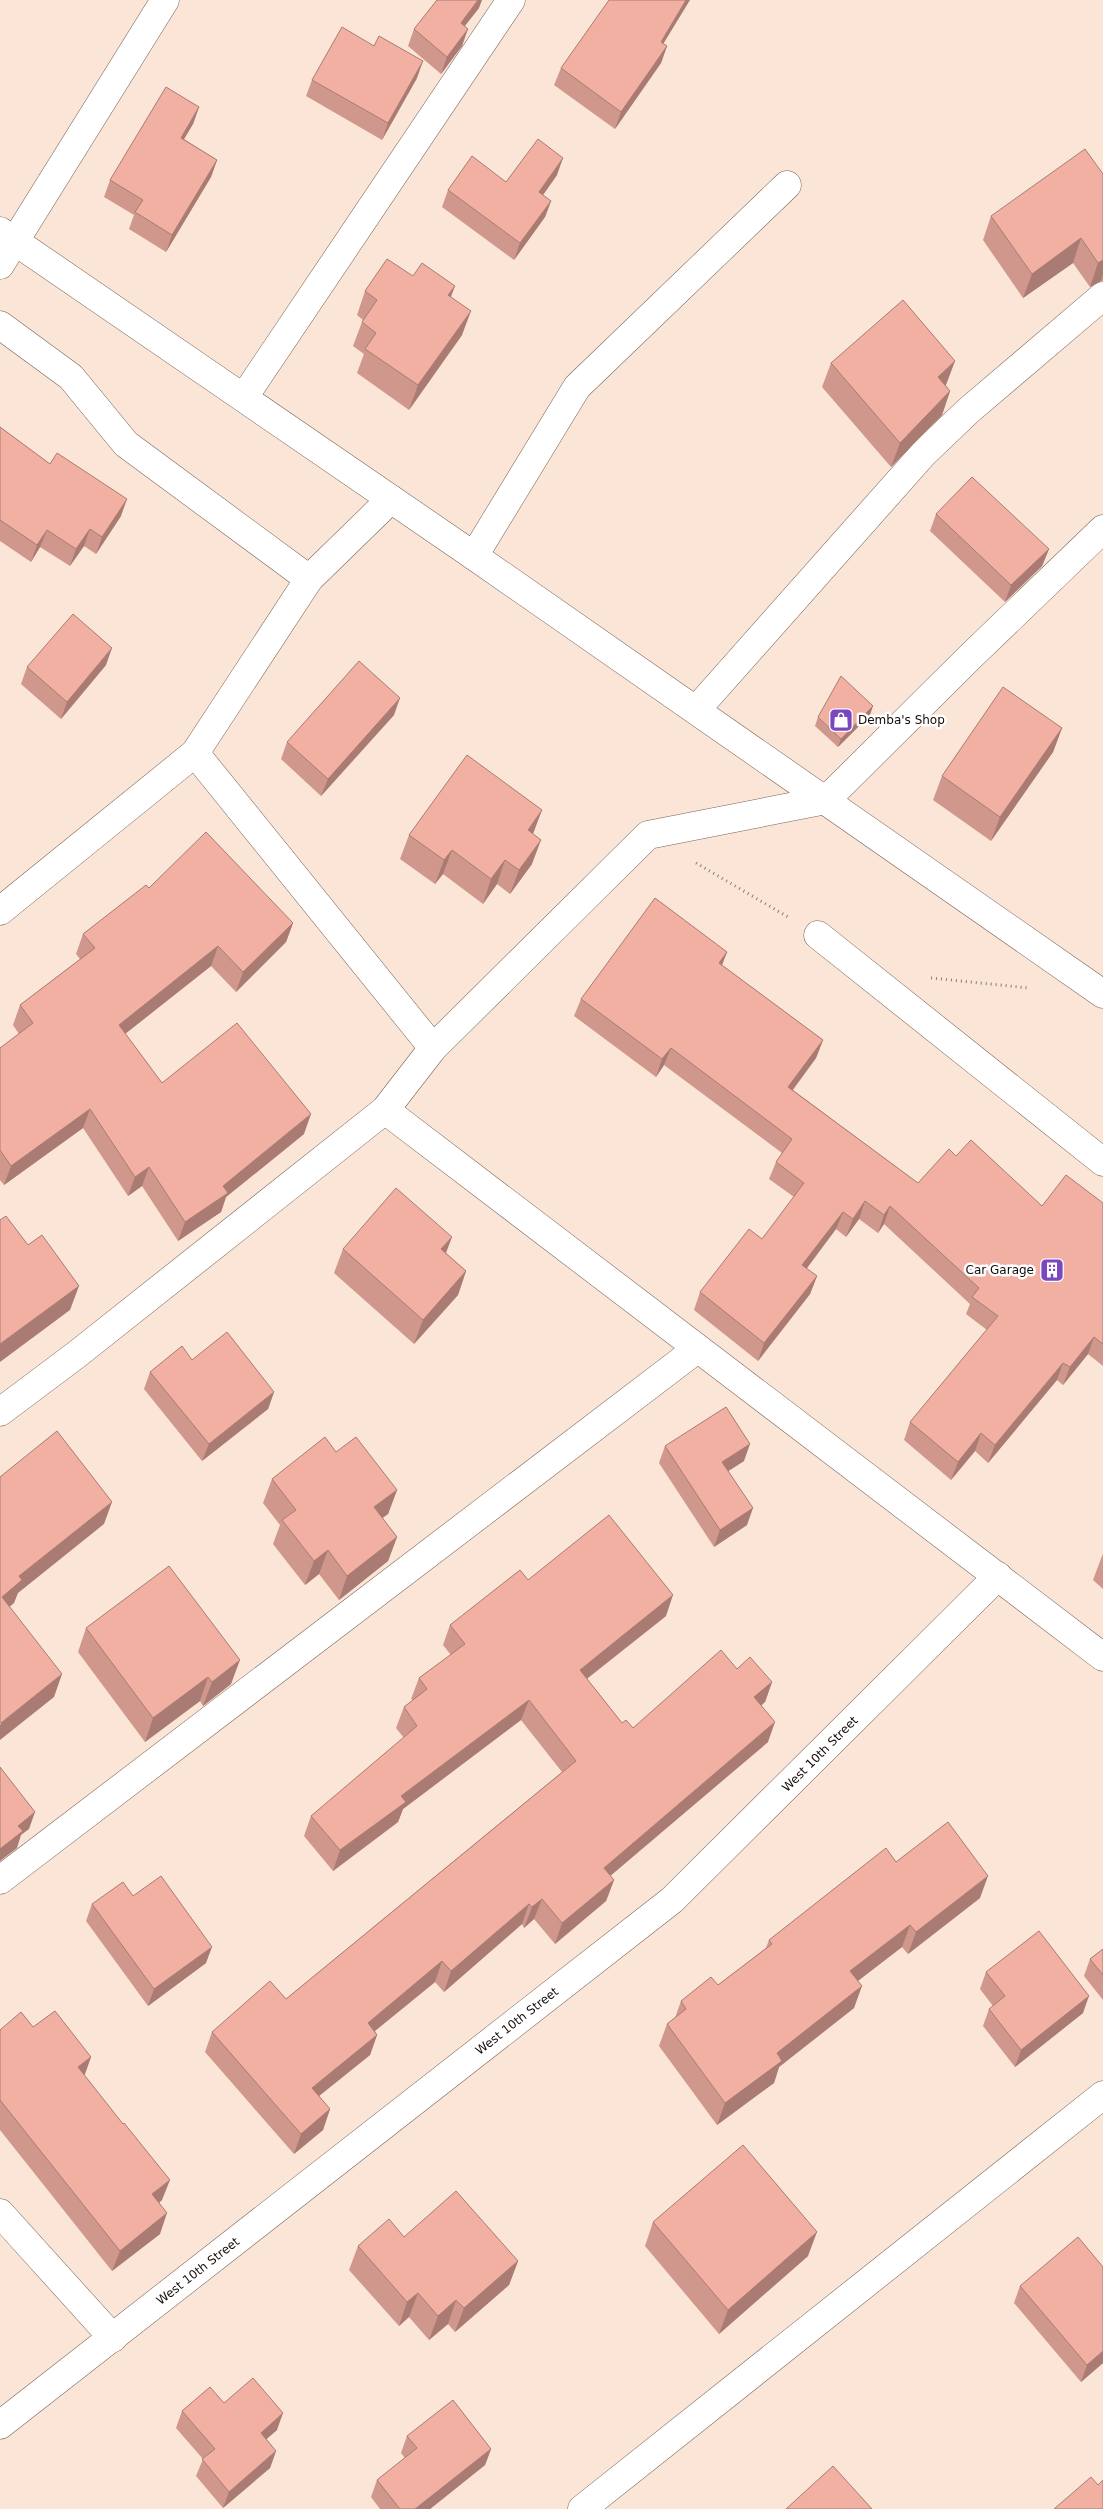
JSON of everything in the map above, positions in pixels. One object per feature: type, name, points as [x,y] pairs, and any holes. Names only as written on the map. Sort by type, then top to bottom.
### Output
[{"type":"street","points":[[0,265],[8,237],[165,0]]},
{"type":"street","points":[[244,397],[511,0]]},
{"type":"street","points":[[474,556],[576,386],[787,185]]},
{"type":"street","points":[[8,237],[392,499],[1103,994]]},
{"type":"street","points":[[696,710],[924,453],[968,411],[1103,296]]},
{"type":"street","points":[[0,324],[71,377],[126,444],[309,578]]},
{"type":"street","points":[[0,911],[195,753],[309,578],[392,499]]},
{"type":"street","points":[[0,1412],[76,1355],[385,1110],[433,1048],[648,835],[826,800],[978,649],[1103,529]]},
{"type":"street","points":[[195,753],[433,1048]]},
{"type":"street","points":[[818,935],[1103,1162]]},
{"type":"street","points":[[385,1110],[1103,1657]]},
{"type":"street","points":[[0,1880],[698,1348]]},
{"type":"street","name":"West 10th Street","points":[[0,2425],[672,1900],[998,1576]]},
{"type":"street","points":[[582,2509],[1103,2095]]},
{"type":"street","points":[[0,2213],[113,2338]]},
{"type":"building","points":[[437,0],[478,0],[461,23],[468,29],[447,57],[414,29]]},
{"type":"building","points":[[609,0],[686,0],[661,42],[667,46],[621,112],[561,68]]},
{"type":"building","points":[[342,27],[374,46],[379,36],[423,61],[388,123],[312,80]]},
{"type":"building","points":[[166,87],[199,107],[181,138],[217,160],[172,235],[135,212],[143,200],[110,180]]},
{"type":"building","points":[[538,139],[563,158],[539,192],[551,201],[520,243],[448,190],[472,156],[506,182]]},
{"type":"building","points":[[1085,149],[1103,174],[1103,260],[1098,263],[1081,238],[1032,274],[991,216]]},
{"type":"building","points":[[387,259],[413,276],[422,263],[455,286],[448,295],[471,311],[418,385],[365,349],[376,333],[362,322],[377,300],[365,291]]},
{"type":"building","points":[[903,300],[955,361],[938,377],[950,391],[900,443],[831,363]]},
{"type":"building","points":[[0,427],[50,464],[57,453],[127,499],[102,537],[90,529],[76,549],[47,530],[37,545],[0,520]]},
{"type":"building","points":[[972,477],[1049,549],[1011,585],[936,514]]},
{"type":"building","points":[[73,614],[112,648],[67,702],[27,667]]},
{"type":"building","points":[[359,661],[400,698],[328,779],[287,742]]},
{"type":"building","name":"Demba's Shop","points":[[841,676],[873,706],[841,739],[818,717]]},
{"type":"building","points":[[1003,687],[1062,728],[1000,817],[942,776]]},
{"type":"building","points":[[467,755],[542,810],[528,830],[541,840],[519,870],[505,860],[491,879],[452,850],[444,860],[409,835]]},
{"type":"building","points":[[206,832],[293,923],[243,972],[218,946],[119,1025],[162,1083],[237,1023],[311,1114],[223,1186],[228,1193],[185,1222],[149,1167],[135,1177],[90,1109],[11,1166],[0,1150],[0,1048],[33,1023],[20,1005],[95,948],[83,934],[146,885],[149,888]]},
{"type":"building","points":[[655,898],[727,952],[719,963],[823,1040],[788,1087],[918,1183],[949,1149],[956,1156],[971,1140],[1042,1206],[1066,1175],[1103,1203],[1103,1344],[1094,1337],[1070,1367],[1063,1363],[995,1445],[981,1433],[958,1462],[910,1422],[998,1316],[972,1297],[979,1288],[890,1206],[884,1215],[865,1201],[853,1219],[843,1212],[802,1265],[817,1276],[764,1343],[700,1292],[749,1229],[762,1239],[804,1183],[776,1162],[792,1139],[671,1048],[662,1059],[581,999]]},
{"type":"building","points":[[396,1188],[452,1237],[441,1249],[466,1271],[423,1320],[343,1249]]},
{"type":"building","points":[[6,1216],[28,1245],[42,1235],[79,1286],[0,1344],[0,1220]]},
{"type":"building","points":[[227,1332],[274,1392],[209,1444],[150,1372],[182,1346],[192,1360]]},
{"type":"building","points":[[726,1407],[750,1444],[722,1462],[753,1508],[720,1530],[665,1446]]},
{"type":"building","points":[[57,1431],[112,1502],[19,1576],[22,1580],[2,1597],[62,1674],[1,1723],[0,1477]]},
{"type":"building","points":[[325,1437],[336,1452],[356,1437],[397,1490],[374,1507],[397,1537],[347,1576],[328,1550],[314,1561],[282,1520],[296,1510],[272,1479]]},
{"type":"building","points":[[609,1515],[673,1595],[580,1670],[622,1723],[626,1720],[633,1728],[721,1650],[737,1669],[750,1657],[772,1682],[754,1697],[775,1722],[604,1868],[614,1880],[562,1923],[542,1899],[532,1907],[529,1904],[451,1971],[442,1961],[368,2023],[377,2035],[312,2088],[330,2109],[301,2134],[212,2032],[270,1981],[286,1999],[576,1761],[529,1700],[401,1796],[406,1802],[340,1850],[311,1816],[417,1726],[404,1707],[427,1689],[419,1678],[465,1644],[450,1625],[520,1570],[528,1580]]},
{"type":"building","points":[[169,1566],[240,1660],[212,1682],[208,1677],[153,1718],[86,1628]]},
{"type":"building","points":[[0,1767],[35,1812],[18,1826],[23,1831],[0,1849]]},
{"type":"building","points":[[948,1822],[988,1876],[916,1932],[910,1925],[850,1971],[862,1986],[777,2053],[782,2061],[725,2103],[667,2024],[686,2009],[681,2001],[711,1977],[718,1985],[772,1944],[769,1940],[886,1848],[896,1862]]},
{"type":"building","points":[[161,1876],[212,1947],[154,1989],[92,1904],[123,1882],[133,1896]]},
{"type":"building","points":[[1039,1931],[1089,1996],[1021,2050],[989,2009],[1005,1996],[986,1972]]},
{"type":"building","points":[[1103,1949],[1103,1975],[1090,1959]]},
{"type":"building","points":[[55,2011],[91,2057],[78,2067],[170,2180],[152,2194],[167,2213],[120,2251],[0,2100],[0,2030],[21,2012],[33,2027]]},
{"type":"building","points":[[743,2145],[817,2232],[728,2310],[653,2222]]},
{"type":"building","points":[[456,2191],[518,2261],[464,2308],[456,2300],[438,2316],[418,2293],[407,2302],[358,2246],[389,2219],[404,2237]]},
{"type":"building","points":[[1078,2237],[1103,2267],[1103,2351],[1087,2365],[1020,2286]]},
{"type":"building","points":[[253,2378],[283,2413],[261,2433],[276,2451],[229,2492],[202,2459],[215,2449],[182,2411],[210,2387],[224,2403]]},
{"type":"building","points":[[453,2400],[491,2449],[415,2509],[400,2509],[377,2480],[417,2448],[407,2436]]},
{"type":"building","points":[[833,2466],[872,2509],[786,2509]]},
{"type":"building","points":[[1091,2477],[1098,2485],[1103,2480],[1103,2509],[1054,2509]]},
{"type":"place","name":"Demba's Shop","points":[[841,720]]},
{"type":"place","name":"Car Garage","points":[[1052,1270]]}]
